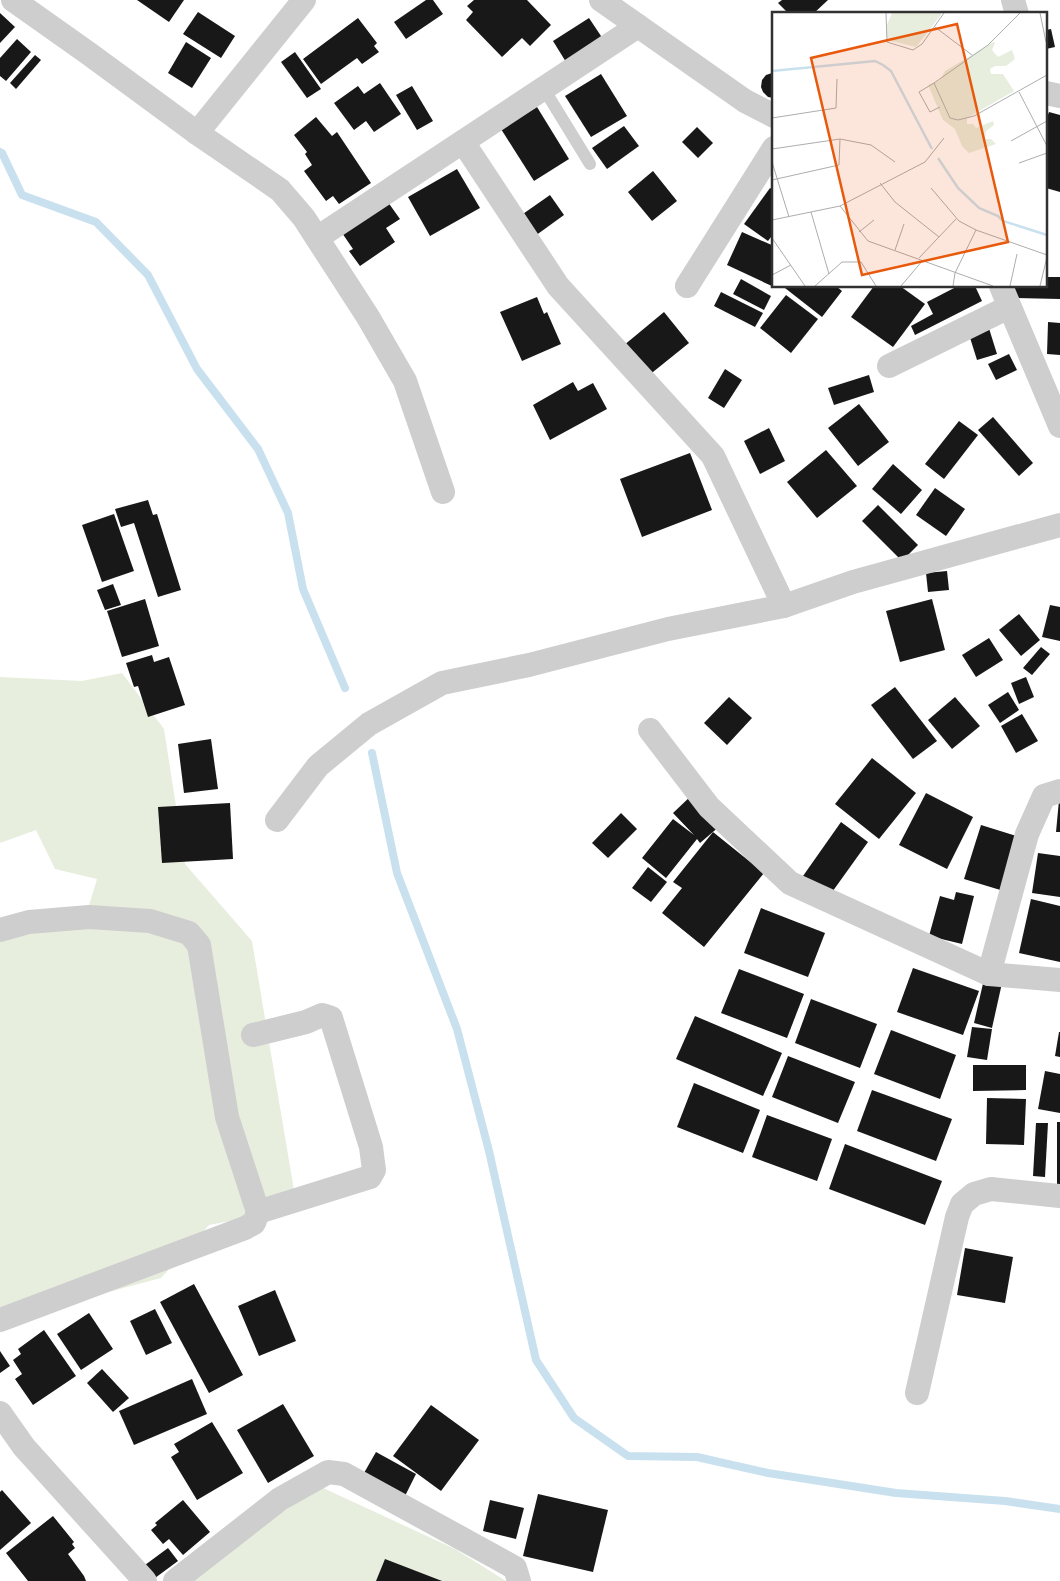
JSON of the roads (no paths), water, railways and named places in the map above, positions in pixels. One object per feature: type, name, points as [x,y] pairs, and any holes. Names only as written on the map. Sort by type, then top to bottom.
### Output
[{"type":"street","points":[[13,0],[197,133],[280,190],[304,218],[368,317],[405,381],[443,492]]},
{"type":"street","points":[[197,133],[304,0]]},
{"type":"street","points":[[615,3],[638,26],[745,101],[772,115]]},
{"type":"street","points":[[317,238],[638,26]]},
{"type":"street","points":[[463,142],[558,286],[713,456],[784,606]]},
{"type":"street","points":[[687,286],[772,151]]},
{"type":"street","points":[[889,366],[1005,296],[1060,426]]},
{"type":"street","points":[[277,820],[318,766],[369,724],[442,683],[529,665],[668,629],[784,606],[853,582],[1060,525]]},
{"type":"street","points":[[650,730],[709,807],[790,883],[989,974],[1060,980]]},
{"type":"street","points":[[989,974],[1027,834],[1044,796],[1060,791]]},
{"type":"street","points":[[0,930],[29,922],[89,917],[150,922],[189,933],[198,945],[227,1117],[258,1212],[254,1223],[245,1228],[0,1320]]},
{"type":"street","points":[[253,1035],[306,1022],[322,1016],[331,1018],[371,1147],[374,1170],[370,1177],[258,1212]]},
{"type":"street","points":[[917,1393],[957,1217],[962,1204],[974,1194],[991,1190],[1060,1196]]},
{"type":"street","points":[[0,1413],[24,1447],[145,1581]]},
{"type":"street","points":[[175,1581],[280,1499],[328,1472],[344,1474],[515,1568],[519,1581]]},
{"type":"lane","points":[[544,89],[590,164]]},
{"type":"waterway","points":[[0,152],[22,195],[96,222],[148,275],[197,369],[258,449],[288,513],[303,589],[345,688]]},
{"type":"waterway","points":[[372,753],[397,873],[457,1029],[489,1151],[536,1360],[574,1418],[628,1456],[697,1457],[768,1473],[896,1493],[1005,1501],[1060,1509]]}]
